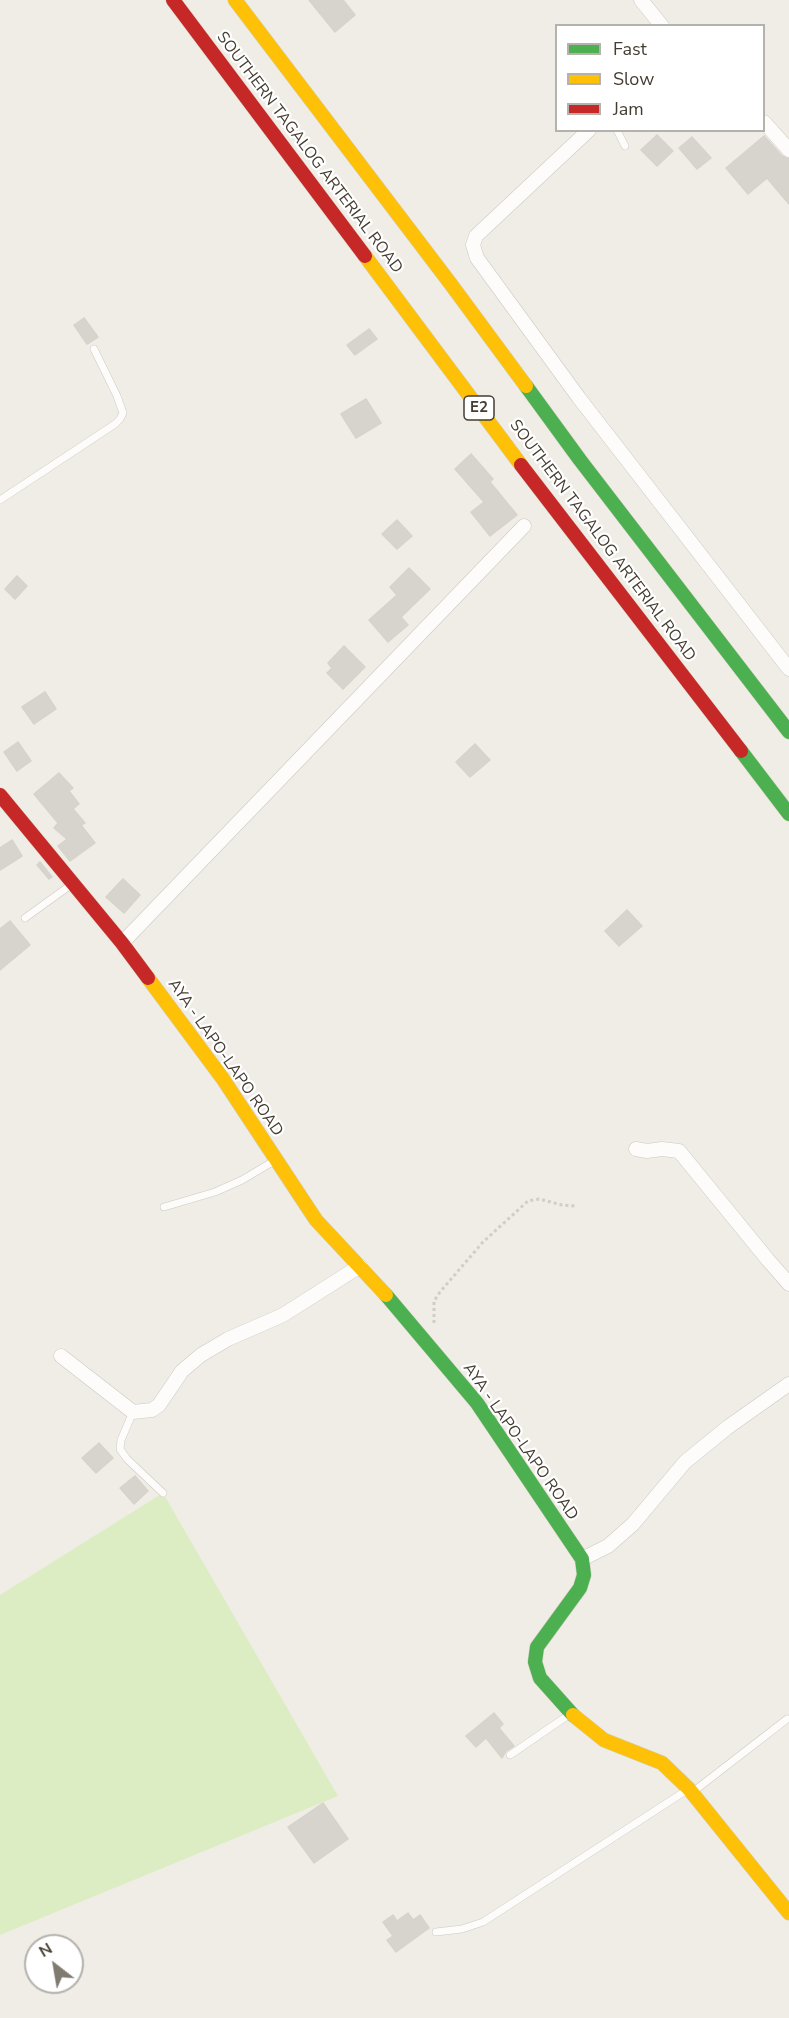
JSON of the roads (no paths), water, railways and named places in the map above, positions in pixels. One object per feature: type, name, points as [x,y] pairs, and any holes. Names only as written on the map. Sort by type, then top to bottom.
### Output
[{"type":"main road","name":"SOUTHERN TAGALOG ARTERIAL ROAD","points":[[173,0],[539,488],[789,814]]},
{"type":"main road","name":"SOUTHERN TAGALOG ARTERIAL ROAD","points":[[235,0],[443,273],[580,459],[789,732]]},
{"type":"main road","name":"AYA - LAPO-LAPO ROAD","points":[[0,795],[122,943],[223,1079],[316,1220],[404,1314],[477,1403],[582,1559]]},
{"type":"main road","points":[[582,1559],[584,1575],[580,1588],[537,1647],[536,1662],[540,1678],[572,1713],[604,1740],[662,1763],[691,1790],[789,1913]]},
{"type":"street","points":[[641,0],[660,24]]},
{"type":"street","points":[[765,123],[789,150]]},
{"type":"street","points":[[587,132],[476,236],[473,245],[477,258],[579,398],[789,669]]},
{"type":"street","points":[[122,943],[524,525]]},
{"type":"street","points":[[636,1149],[679,1151],[789,1284]]},
{"type":"street","points":[[61,1356],[133,1412],[152,1410],[159,1405],[182,1371],[201,1355],[228,1339],[283,1315],[360,1266]]},
{"type":"street","points":[[582,1559],[608,1546],[633,1524],[685,1462],[728,1427],[789,1384]]},
{"type":"lane","points":[[618,132],[625,146]]},
{"type":"lane","points":[[0,500],[120,419],[123,413],[117,396],[94,349]]},
{"type":"lane","points":[[25,918],[73,884]]},
{"type":"lane","points":[[164,1207],[215,1192],[242,1180],[276,1160]]},
{"type":"lane","points":[[133,1412],[121,1440],[120,1449],[127,1459],[162,1493]]},
{"type":"lane","points":[[510,1755],[572,1713]]},
{"type":"lane","points":[[436,1932],[462,1929],[483,1922],[691,1790],[787,1719]]}]
